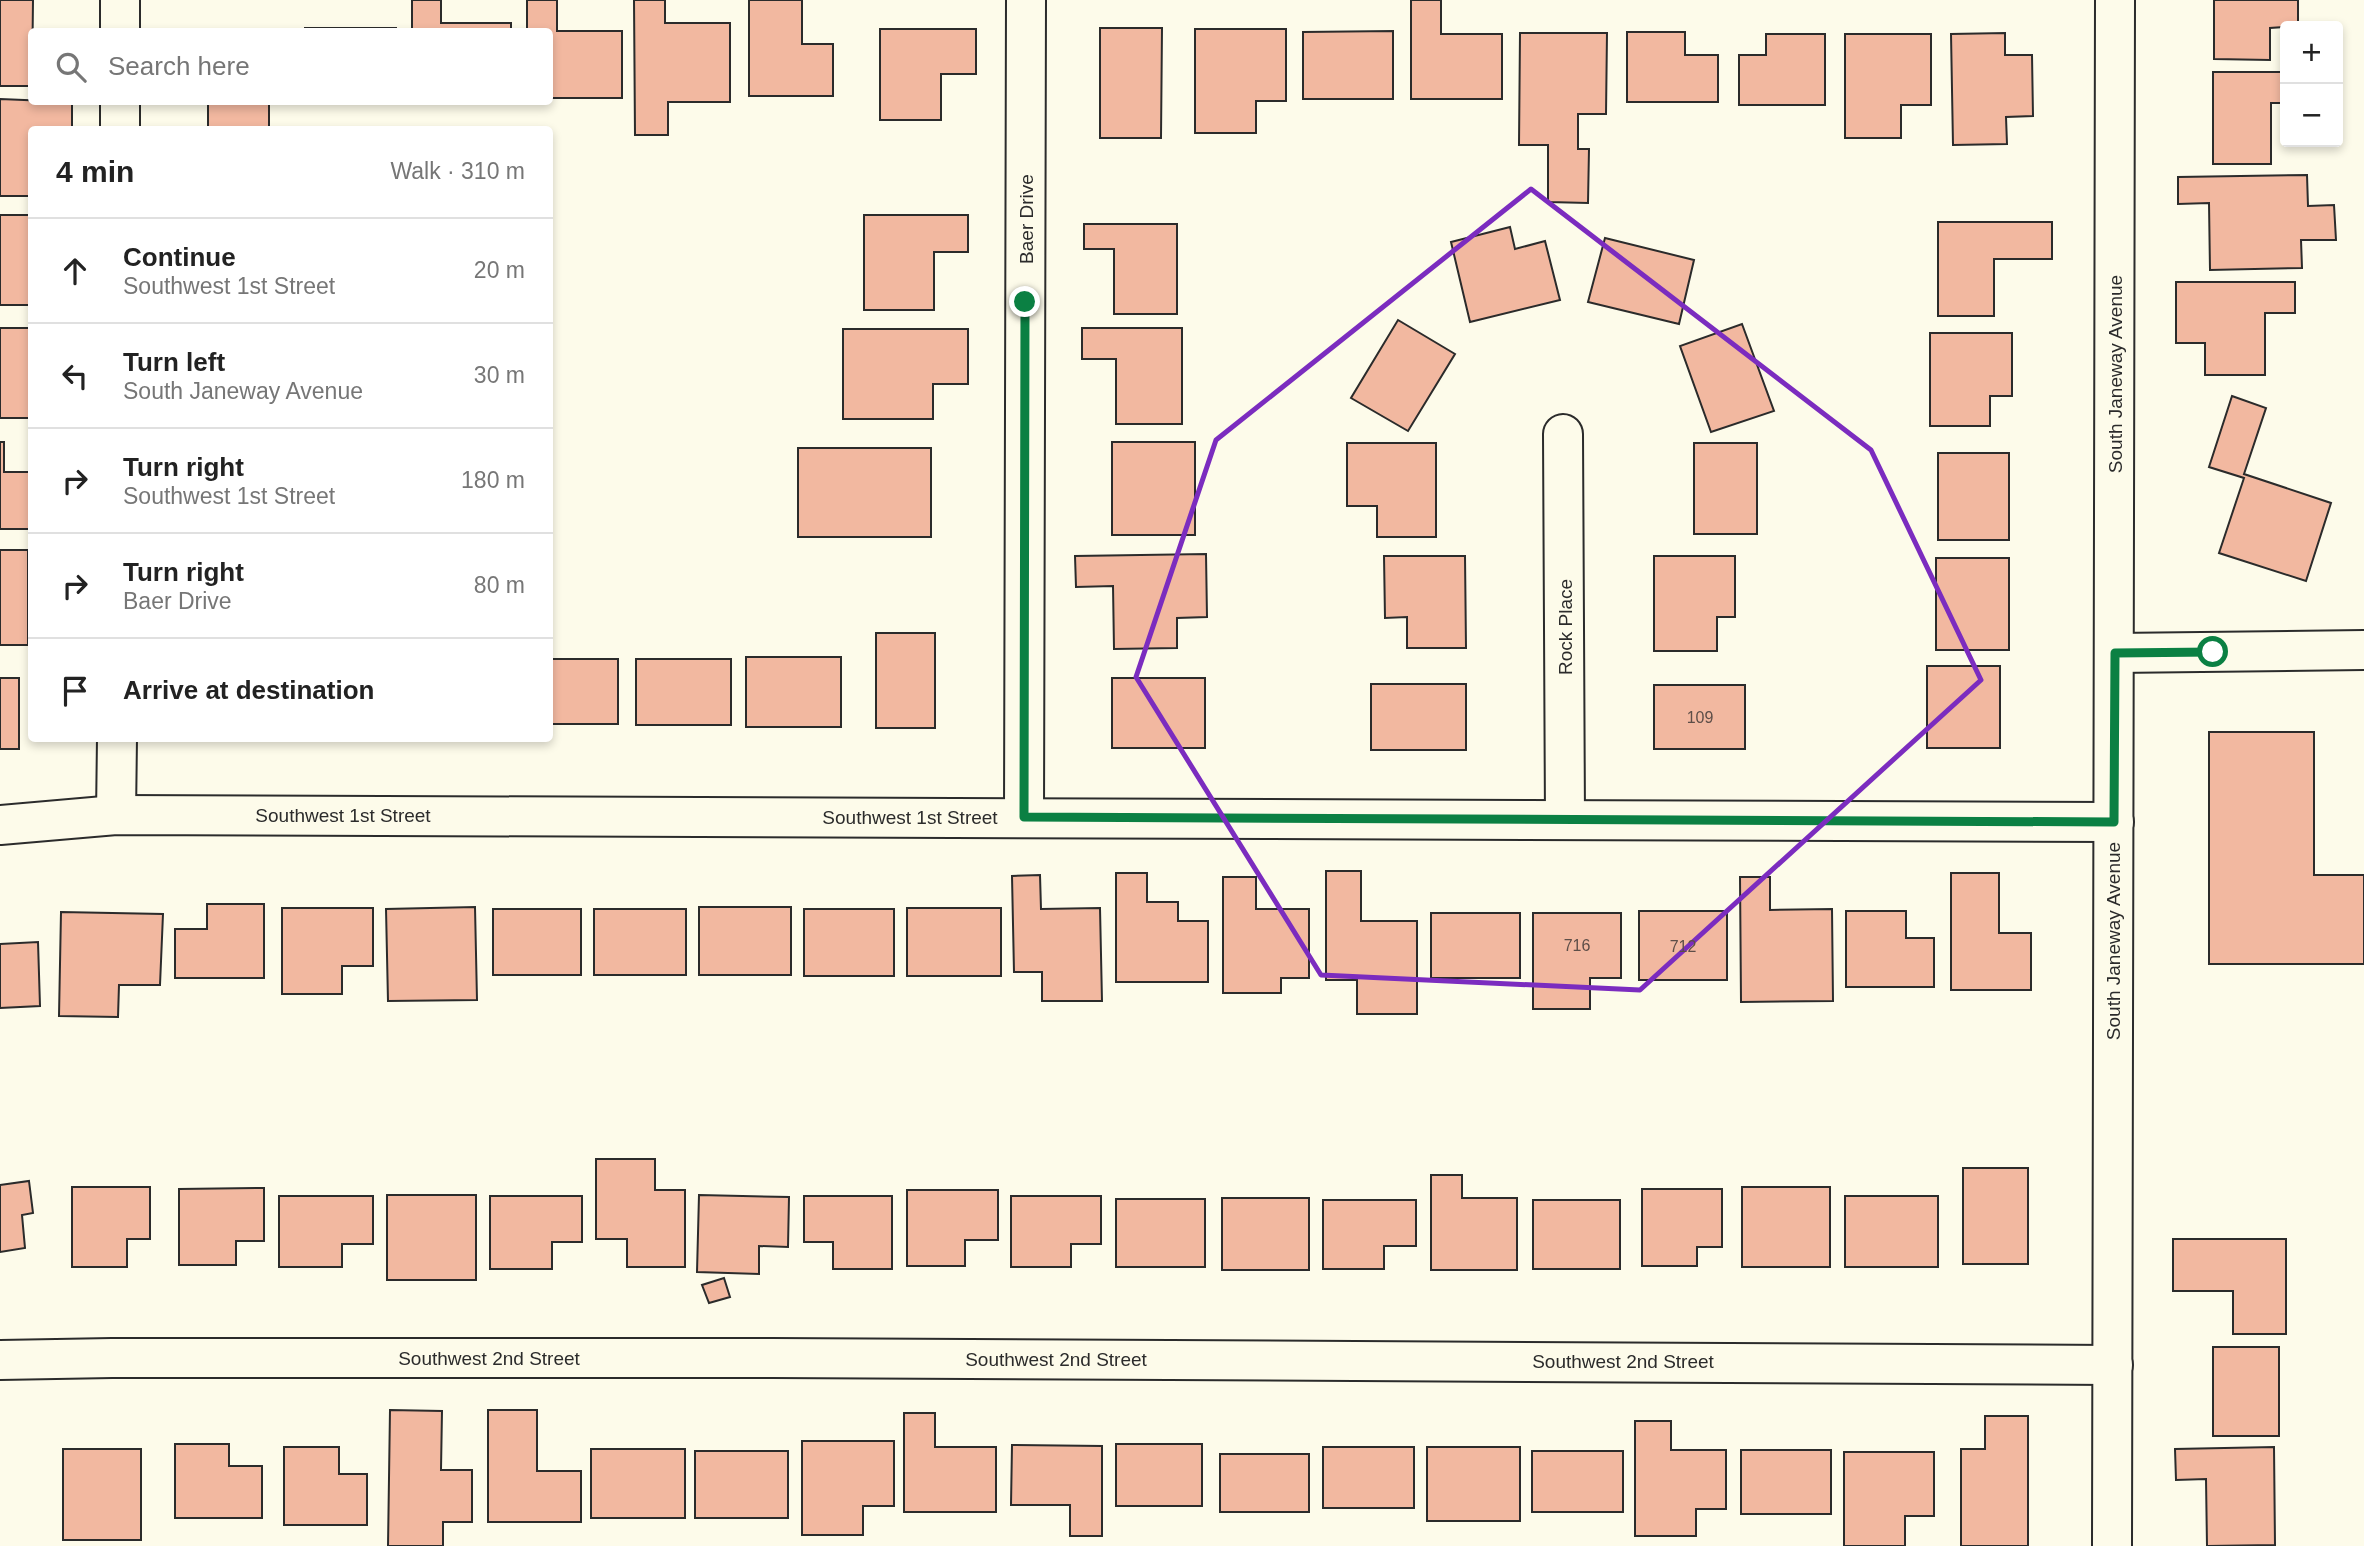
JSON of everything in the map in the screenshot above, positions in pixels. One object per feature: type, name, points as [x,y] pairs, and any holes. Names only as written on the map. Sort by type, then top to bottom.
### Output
[{"type":"street","points":[[120,0],[120,28]]},
{"type":"street","name":"Baer Drive","points":[[1024,817],[1026,0]]},
{"type":"street","name":"South Janeway Avenue","points":[[2112,1546],[2115,0]]},
{"type":"street","points":[[120,105],[120,126]]},
{"type":"street","name":"Rock Place","points":[[1563,434],[1564,820]]},
{"type":"street","points":[[2115,653],[2364,650]]},
{"type":"street","points":[[116,815],[117,742]]},
{"type":"street","name":"Southwest 1st Street","points":[[0,825],[116,815],[2114,822]]},
{"type":"street","name":"Southwest 2nd Street","points":[[0,1360],[815,1358],[2113,1365]]},
{"type":"highlighted area","points":[[1531,189],[1871,450],[1981,680],[1640,990],[1321,975],[1136,677],[1216,440]]},
{"type":"building","points":[[0,0],[33,0],[33,28],[28,28],[28,86],[0,86]]},
{"type":"building","points":[[412,0],[441,0],[441,23],[511,23],[511,28],[412,28]]},
{"type":"building","points":[[527,0],[557,0],[557,31],[622,31],[622,98],[553,98],[553,28],[527,28]]},
{"type":"building","points":[[634,0],[665,0],[665,23],[730,23],[730,102],[668,102],[668,135],[635,135]]},
{"type":"building","points":[[749,0],[802,0],[802,44],[833,44],[833,96],[749,96]]},
{"type":"building","points":[[1411,0],[1441,0],[1441,34],[1502,34],[1502,99],[1411,99]]},
{"type":"building","points":[[2214,0],[2298,0],[2298,21],[2280,21],[2280,27],[2270,28],[2270,60],[2214,59]]},
{"type":"building","points":[[1100,28],[1162,28],[1161,138],[1100,138]]},
{"type":"building","points":[[880,29],[976,29],[976,74],[941,74],[941,120],[880,120]]},
{"type":"building","points":[[1195,29],[1286,29],[1286,101],[1256,101],[1256,133],[1195,133]]},
{"type":"building","points":[[1393,31],[1393,99],[1303,99],[1303,32]]},
{"type":"building","points":[[1627,32],[1685,32],[1685,55],[1718,55],[1718,102],[1627,102]]},
{"type":"building","points":[[1520,33],[1607,33],[1606,114],[1578,114],[1578,149],[1589,149],[1588,203],[1548,202],[1548,145],[1519,145]]},
{"type":"building","points":[[2005,33],[2005,55],[2032,55],[2033,116],[2006,117],[2007,144],[1953,145],[1951,34]]},
{"type":"building","points":[[1766,34],[1825,34],[1825,105],[1739,105],[1739,55],[1766,55]]},
{"type":"building","points":[[1845,34],[1931,34],[1931,105],[1901,105],[1901,138],[1845,138]]},
{"type":"building","points":[[2213,72],[2280,72],[2280,103],[2271,103],[2271,164],[2213,164]]},
{"type":"building","points":[[0,99],[28,100],[28,105],[72,105],[72,126],[28,126],[28,196],[0,196]]},
{"type":"building","points":[[208,105],[269,105],[269,126],[208,126]]},
{"type":"building","points":[[2307,175],[2308,206],[2334,205],[2336,240],[2301,240],[2302,268],[2210,270],[2209,203],[2178,204],[2178,177]]},
{"type":"building","points":[[0,215],[28,215],[28,305],[0,305]]},
{"type":"building","points":[[864,215],[968,215],[968,252],[934,252],[934,310],[864,310]]},
{"type":"building","points":[[1938,222],[2052,222],[2052,259],[1994,259],[1994,316],[1938,316]]},
{"type":"building","points":[[1084,224],[1177,224],[1177,314],[1114,314],[1114,249],[1084,249]]},
{"type":"building","points":[[1510,227],[1515,249],[1545,241],[1560,300],[1470,322],[1451,242]]},
{"type":"building","points":[[1605,238],[1694,260],[1679,324],[1588,302]]},
{"type":"building","points":[[2176,282],[2295,282],[2295,313],[2265,313],[2265,375],[2205,375],[2205,343],[2176,343]]},
{"type":"building","points":[[1398,320],[1455,354],[1408,431],[1351,398]]},
{"type":"building","points":[[1742,324],[1774,411],[1711,432],[1680,346]]},
{"type":"building","points":[[0,328],[28,328],[28,418],[0,418]]},
{"type":"building","points":[[1082,328],[1182,328],[1182,424],[1116,424],[1116,359],[1082,359]]},
{"type":"building","points":[[843,329],[968,329],[968,384],[933,384],[933,419],[843,419]]},
{"type":"building","points":[[1930,333],[2012,333],[2012,396],[1990,396],[1990,426],[1930,426]]},
{"type":"building","points":[[2232,396],[2266,408],[2244,474],[2331,503],[2306,581],[2219,553],[2244,478],[2209,467]]},
{"type":"building","points":[[0,442],[4,442],[4,472],[28,472],[28,529],[0,529]]},
{"type":"building","points":[[1112,442],[1195,442],[1195,535],[1112,535]]},
{"type":"building","points":[[1347,443],[1436,443],[1436,537],[1377,537],[1377,506],[1347,506]]},
{"type":"building","points":[[1694,443],[1757,443],[1757,534],[1694,534]]},
{"type":"building","points":[[798,448],[931,448],[931,537],[798,537]]},
{"type":"building","points":[[1938,453],[2009,453],[2009,540],[1938,540]]},
{"type":"building","points":[[0,550],[28,550],[28,645],[0,645]]},
{"type":"building","points":[[1206,554],[1207,617],[1177,618],[1177,648],[1114,649],[1113,586],[1076,587],[1075,556]]},
{"type":"building","points":[[1384,556],[1465,556],[1466,648],[1407,648],[1407,617],[1385,618]]},
{"type":"building","points":[[1654,556],[1735,556],[1735,617],[1717,617],[1717,651],[1654,651]]},
{"type":"building","points":[[1936,558],[2009,558],[2009,650],[1936,650]]},
{"type":"building","points":[[876,633],[935,633],[935,728],[876,728]]},
{"type":"building","points":[[746,657],[841,657],[841,727],[746,727]]},
{"type":"building","points":[[553,659],[618,659],[618,724],[553,724]]},
{"type":"building","points":[[636,659],[731,659],[731,725],[636,725]]},
{"type":"building","points":[[1927,666],[2000,666],[2000,748],[1927,748]]},
{"type":"building","points":[[0,678],[19,678],[19,749],[0,749]]},
{"type":"building","points":[[1112,678],[1205,678],[1205,748],[1112,748]]},
{"type":"building","points":[[1371,684],[1466,684],[1466,750],[1371,750]]},
{"type":"building","points":[[1654,685],[1745,685],[1745,749],[1654,749]]},
{"type":"building","points":[[2209,732],[2314,732],[2314,875],[2364,875],[2364,964],[2209,964]]},
{"type":"building","points":[[1326,871],[1361,871],[1361,921],[1417,921],[1417,1014],[1357,1014],[1357,980],[1326,980]]},
{"type":"building","points":[[1116,873],[1147,873],[1147,902],[1178,902],[1178,921],[1208,921],[1208,982],[1116,982]]},
{"type":"building","points":[[1951,873],[1999,873],[1999,933],[2031,933],[2031,990],[1951,990]]},
{"type":"building","points":[[1040,875],[1041,909],[1100,908],[1102,1001],[1042,1001],[1042,972],[1014,972],[1012,876]]},
{"type":"building","points":[[1223,877],[1256,877],[1256,909],[1309,909],[1309,978],[1281,978],[1281,993],[1223,993]]},
{"type":"building","points":[[1740,877],[1770,877],[1770,910],[1832,909],[1833,1001],[1741,1002]]},
{"type":"building","points":[[207,904],[264,904],[264,978],[175,978],[175,929],[207,929]]},
{"type":"building","points":[[475,907],[477,1000],[388,1001],[386,909]]},
{"type":"building","points":[[699,907],[791,907],[791,975],[699,975]]},
{"type":"building","points":[[282,908],[373,908],[373,966],[342,966],[342,994],[282,994]]},
{"type":"building","points":[[907,908],[1001,908],[1001,976],[907,976]]},
{"type":"building","points":[[493,909],[581,909],[581,975],[493,975]]},
{"type":"building","points":[[594,909],[686,909],[686,975],[594,975]]},
{"type":"building","points":[[804,909],[894,909],[894,976],[804,976]]},
{"type":"building","points":[[1639,911],[1727,911],[1727,980],[1639,980]]},
{"type":"building","points":[[1846,911],[1906,911],[1906,938],[1934,938],[1934,987],[1846,987]]},
{"type":"building","points":[[61,912],[163,914],[160,985],[119,985],[118,1017],[59,1016]]},
{"type":"building","points":[[1431,913],[1520,913],[1520,978],[1431,978]]},
{"type":"building","points":[[1533,913],[1621,913],[1621,978],[1590,978],[1590,1009],[1533,1009]]},
{"type":"building","points":[[38,942],[40,1006],[0,1008],[0,944]]},
{"type":"building","points":[[596,1159],[655,1159],[655,1190],[685,1190],[685,1267],[627,1267],[627,1239],[596,1239]]},
{"type":"building","points":[[1963,1168],[2028,1168],[2028,1264],[1963,1264]]},
{"type":"building","points":[[1431,1175],[1462,1175],[1462,1198],[1517,1198],[1517,1270],[1431,1270]]},
{"type":"building","points":[[29,1181],[33,1213],[22,1215],[25,1248],[0,1252],[0,1185]]},
{"type":"building","points":[[72,1187],[150,1187],[150,1239],[127,1239],[127,1267],[72,1267]]},
{"type":"building","points":[[1742,1187],[1830,1187],[1830,1267],[1742,1267]]},
{"type":"building","points":[[264,1188],[264,1241],[236,1241],[236,1265],[179,1265],[179,1189]]},
{"type":"building","points":[[1642,1189],[1722,1189],[1722,1247],[1697,1247],[1697,1266],[1642,1266]]},
{"type":"building","points":[[907,1190],[998,1190],[998,1240],[965,1240],[965,1266],[907,1266]]},
{"type":"building","points":[[387,1195],[476,1195],[476,1280],[387,1280]]},
{"type":"building","points":[[699,1195],[789,1197],[788,1247],[759,1246],[759,1274],[697,1272]]},
{"type":"building","points":[[279,1196],[373,1196],[373,1244],[342,1244],[342,1267],[279,1267]]},
{"type":"building","points":[[490,1196],[582,1196],[582,1242],[552,1242],[552,1269],[490,1269]]},
{"type":"building","points":[[804,1196],[892,1196],[892,1269],[833,1269],[833,1242],[804,1242]]},
{"type":"building","points":[[1011,1196],[1101,1196],[1101,1244],[1071,1244],[1071,1267],[1011,1267]]},
{"type":"building","points":[[1845,1196],[1938,1196],[1938,1267],[1845,1267]]},
{"type":"building","points":[[1222,1198],[1309,1198],[1309,1270],[1222,1270]]},
{"type":"building","points":[[1116,1199],[1205,1199],[1205,1267],[1116,1267]]},
{"type":"building","points":[[1323,1200],[1416,1200],[1416,1246],[1384,1246],[1384,1269],[1323,1269]]},
{"type":"building","points":[[1533,1200],[1620,1200],[1620,1269],[1533,1269]]},
{"type":"building","points":[[2173,1239],[2286,1239],[2286,1334],[2233,1334],[2233,1291],[2173,1291]]},
{"type":"building","points":[[724,1278],[730,1297],[709,1303],[702,1285]]},
{"type":"building","points":[[2213,1347],[2279,1347],[2279,1436],[2213,1436]]},
{"type":"building","points":[[390,1410],[442,1411],[441,1470],[472,1470],[472,1522],[443,1522],[443,1546],[388,1546]]},
{"type":"building","points":[[488,1410],[537,1410],[537,1471],[581,1471],[581,1522],[488,1522]]},
{"type":"building","points":[[904,1413],[935,1413],[935,1447],[996,1447],[996,1512],[904,1512]]},
{"type":"building","points":[[1985,1416],[2028,1416],[2028,1546],[1961,1546],[1961,1449],[1985,1449]]},
{"type":"building","points":[[1635,1421],[1671,1421],[1671,1450],[1726,1450],[1726,1509],[1696,1509],[1696,1536],[1635,1536]]},
{"type":"building","points":[[802,1441],[894,1441],[894,1506],[863,1506],[863,1535],[802,1535]]},
{"type":"building","points":[[175,1444],[229,1444],[229,1466],[262,1466],[262,1518],[175,1518]]},
{"type":"building","points":[[1116,1444],[1202,1444],[1202,1506],[1116,1506]]},
{"type":"building","points":[[1012,1445],[1102,1446],[1102,1536],[1070,1536],[1070,1505],[1011,1505]]},
{"type":"building","points":[[284,1447],[339,1447],[339,1474],[367,1474],[367,1525],[284,1525]]},
{"type":"building","points":[[1323,1447],[1414,1447],[1414,1508],[1323,1508]]},
{"type":"building","points":[[1427,1447],[1520,1447],[1520,1521],[1427,1521]]},
{"type":"building","points":[[2274,1447],[2275,1545],[2207,1546],[2206,1479],[2176,1480],[2175,1449]]},
{"type":"building","points":[[63,1449],[141,1449],[141,1540],[63,1540]]},
{"type":"building","points":[[591,1449],[685,1449],[685,1518],[591,1518]]},
{"type":"building","points":[[1741,1450],[1831,1450],[1831,1514],[1741,1514]]},
{"type":"building","points":[[695,1451],[788,1451],[788,1518],[695,1518]]},
{"type":"building","points":[[1532,1451],[1623,1451],[1623,1512],[1532,1512]]},
{"type":"building","points":[[1844,1452],[1934,1452],[1934,1516],[1905,1516],[1905,1546],[1844,1546]]},
{"type":"building","points":[[1220,1454],[1309,1454],[1309,1512],[1220,1512]]},
{"type":"route","points":[[1025,302],[1024,817],[2114,822],[2115,653],[2213,652]]}]
